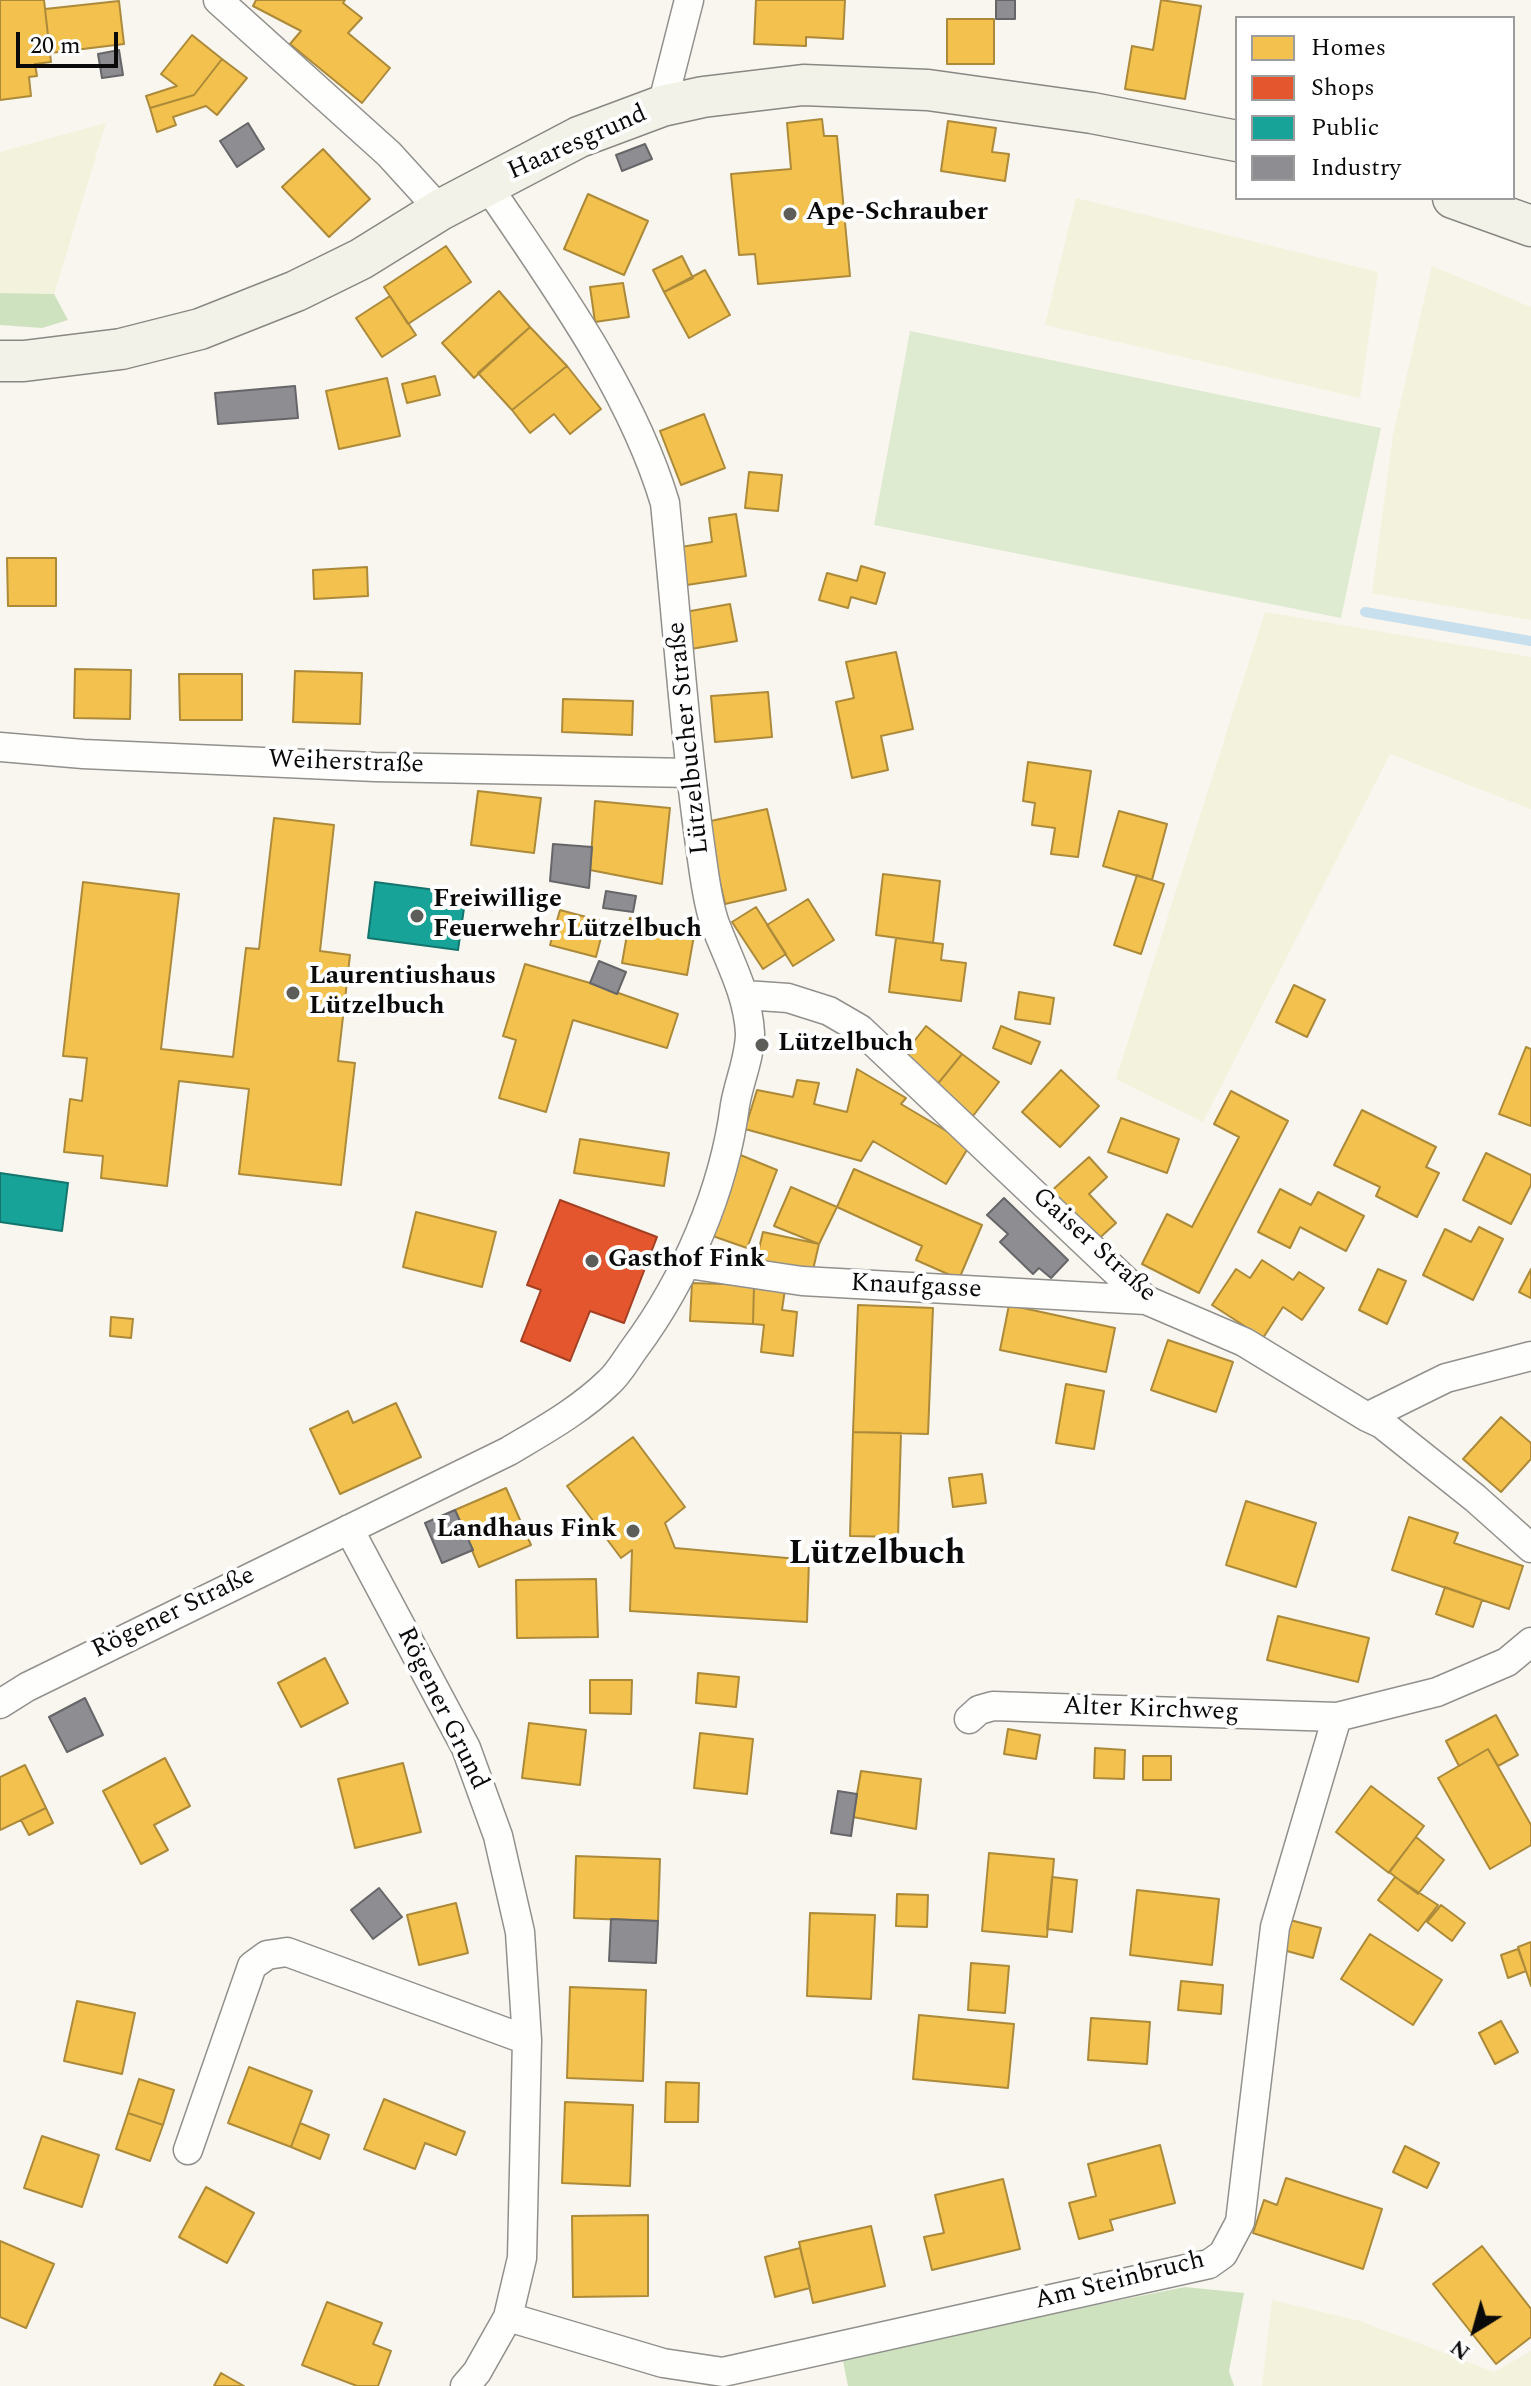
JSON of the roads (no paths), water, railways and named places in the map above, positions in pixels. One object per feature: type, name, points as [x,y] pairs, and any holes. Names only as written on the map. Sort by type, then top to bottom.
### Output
[{"type":"street","points":[[218,0],[389,154],[440,210]]},
{"type":"street","points":[[662,106],[689,0]]},
{"type":"street","name":"Haaresgrund","points":[[0,361],[121,349],[200,329],[296,291],[361,259],[440,210],[579,137],[662,106],[703,97],[803,85],[928,90],[1092,113],[1235,141]]},
{"type":"street","name":"Lützelbucher Straße","points":[[349,1529],[509,1451],[574,1413],[611,1381],[653,1323],[688,1264],[734,1125],[749,1042],[745,995],[714,921],[703,862],[691,773],[665,503],[655,472],[604,365],[487,185]]},
{"type":"street","points":[[1459,200],[1531,226]]},
{"type":"street","name":"Weiherstraße","points":[[0,747],[83,754],[375,767],[691,773]]},
{"type":"street","name":"Gaiser Straße","points":[[745,995],[788,998],[829,1011],[860,1029],[1146,1300],[1244,1342],[1382,1424],[1475,1498],[1531,1548]]},
{"type":"street","name":"Knaufgasse","points":[[688,1264],[802,1281],[1146,1300]]},
{"type":"street","points":[[1367,1417],[1446,1378],[1531,1356]]},
{"type":"street","name":"Rögener Straße","points":[[0,1704],[40,1680],[349,1529]]},
{"type":"street","name":"Rögener Grund","points":[[349,1529],[466,1748],[498,1836],[520,1932],[527,2040],[522,2258],[508,2317],[477,2372],[465,2386]]},
{"type":"street","points":[[1337,1717],[1437,1692],[1507,1662],[1531,1642]]},
{"type":"street","name":"Alter Kirchweg","points":[[969,1719],[979,1710],[993,1706],[1337,1717]]},
{"type":"street","name":"Am Steinbruch","points":[[508,2317],[663,2363],[723,2372],[1209,2264],[1223,2254],[1240,2222],[1244,2206],[1275,1927],[1337,1717]]},
{"type":"street","points":[[188,2150],[252,1966],[267,1955],[287,1952],[527,2040]]},
{"type":"waterway","points":[[1365,612],[1531,641]]},
{"type":"place","name":"Ape-Schrauber","points":[[790,214]]},
{"type":"place","name":"Freiwillige Feuerwehr Lützelbuch","points":[[417,916]]},
{"type":"place","name":"Laurentiushaus Lützelbuch","points":[[293,993]]},
{"type":"place","name":"Lützelbuch","points":[[762,1045]]},
{"type":"place","name":"Gasthof Fink","points":[[592,1261]]},
{"type":"place","name":"Landhaus Fink","points":[[633,1531]]},
{"type":"district","name":"Lützelbuch","points":[[877,1556]]}]
